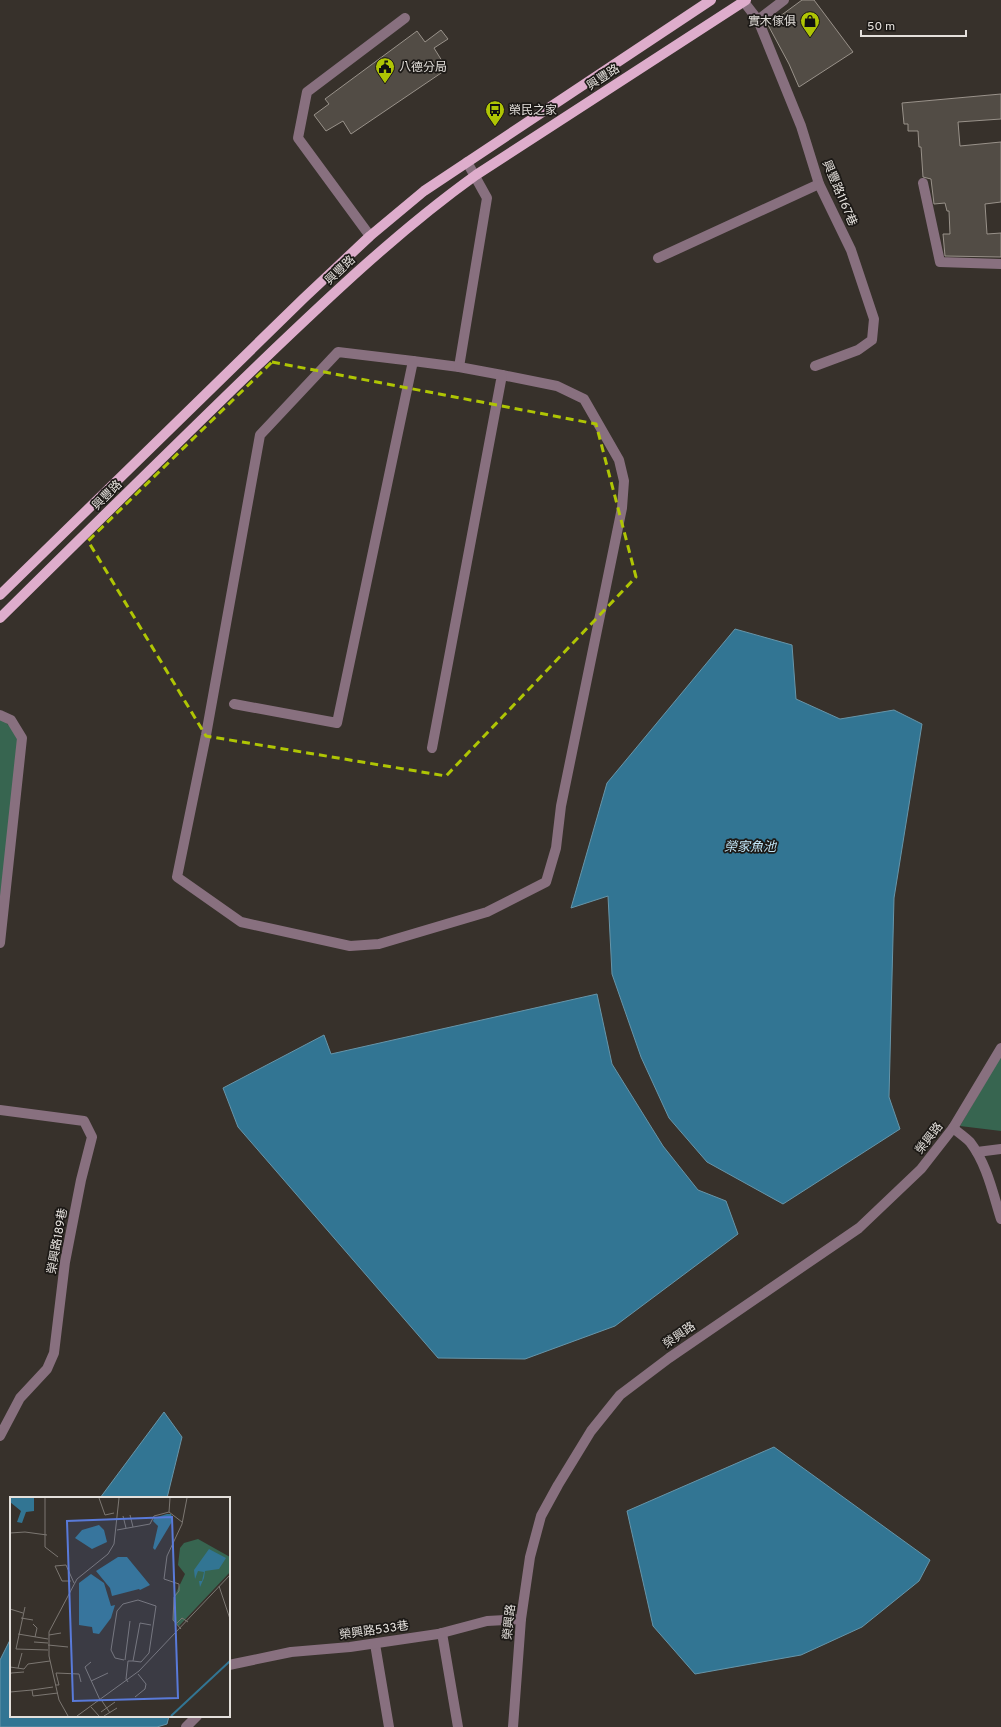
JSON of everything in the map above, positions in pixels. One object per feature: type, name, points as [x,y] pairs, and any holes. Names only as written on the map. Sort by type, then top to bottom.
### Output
[{"type":"main road","name":"興豐路","points":[[0,595],[304,298],[370,236],[424,191],[711,0]]},
{"type":"main road","name":"興豐路","points":[[0,618],[206,416],[358,271],[448,195],[476,175],[745,1]]},
{"type":"street","points":[[758,20],[784,0]]},
{"type":"street","name":"興豐路1167巷","points":[[745,1],[758,20],[801,126],[819,184],[851,250],[874,319],[872,340],[858,350],[814,366]]},
{"type":"street","points":[[370,236],[298,138],[307,92],[405,18]]},
{"type":"street","points":[[459,368],[488,198],[468,162]]},
{"type":"street","points":[[923,183],[940,262],[1001,264]]},
{"type":"street","points":[[658,258],[819,184]]},
{"type":"street","points":[[338,352],[459,368],[557,386],[584,399],[619,460],[624,481],[622,508],[560,806],[556,848],[546,882],[487,912],[379,944],[350,946],[241,922],[177,877],[206,734],[260,435],[338,352]]},
{"type":"street","points":[[234,704],[338,723],[413,361]]},
{"type":"street","points":[[432,748],[502,375]]},
{"type":"street","points":[[0,715],[11,720],[22,738],[0,943]]},
{"type":"street","name":"榮興路","points":[[513,1727],[521,1619],[530,1557],[541,1516],[591,1431],[620,1395],[669,1358],[859,1228],[921,1169],[953,1128],[1001,1048]]},
{"type":"street","name":"榮興路189巷","points":[[0,1110],[84,1121],[92,1137],[81,1180],[65,1262],[54,1353],[47,1369],[20,1398],[0,1436]]},
{"type":"street","points":[[953,1128],[969,1141],[977,1152],[985,1169],[1001,1219]]},
{"type":"street","points":[[977,1152],[1001,1149]]},
{"type":"street","name":"榮興路533巷","points":[[230,1665],[291,1652],[375,1644],[442,1633],[488,1621],[521,1619]]},
{"type":"street","points":[[442,1633],[458,1727]]},
{"type":"street","points":[[375,1644],[389,1727]]},
{"type":"street","points":[[186,1727],[197,1717]]},
{"type":"highlighted area","points":[[272,362],[596,424],[636,577],[446,776],[206,736],[88,541]]},
{"type":"green space","points":[[0,717],[22,738],[0,947]]},
{"type":"green space","points":[[1001,1056],[1001,1131],[960,1126]]},
{"type":"water","name":"榮家魚池","points":[[735,629],[792,645],[796,699],[840,719],[894,710],[922,724],[894,898],[889,1097],[900,1129],[783,1204],[707,1162],[669,1118],[641,1057],[612,974],[608,896],[571,908],[607,783]]},
{"type":"water","points":[[597,994],[612,1064],[663,1146],[698,1190],[726,1201],[738,1234],[615,1326],[525,1359],[438,1358],[238,1127],[223,1088],[324,1035],[331,1054]]},
{"type":"water","points":[[164,1412],[182,1437],[167,1497],[101,1497]]},
{"type":"water","points":[[774,1447],[930,1560],[919,1581],[862,1627],[801,1655],[695,1674],[653,1626],[627,1511]]},
{"type":"water","points":[[10,1640],[10,1717],[169,1717],[167,1724],[157,1727],[0,1727],[0,1660]]},
{"type":"building","name":"實木傢俱","points":[[802,0],[814,0],[853,52],[799,87],[789,64],[768,25]]},
{"type":"building","name":"八德分局","points":[[441,30],[448,39],[434,48],[447,69],[351,134],[343,121],[326,131],[314,115],[329,104],[325,99],[417,31],[425,42]]},
{"type":"building","points":[[1001,94],[1001,119],[958,122],[960,146],[1001,142],[1001,202],[985,204],[987,234],[1001,233],[1001,257],[945,256],[943,234],[950,234],[949,211],[947,211],[945,203],[934,204],[931,179],[923,177],[921,147],[919,147],[918,131],[908,131],[908,124],[904,124],[902,103]]},
{"type":"place","name":"實木傢俱","points":[[810,38]]},
{"type":"place","name":"八德分局","points":[[385,84]]},
{"type":"place","name":"榮民之家","points":[[495,127]]}]
